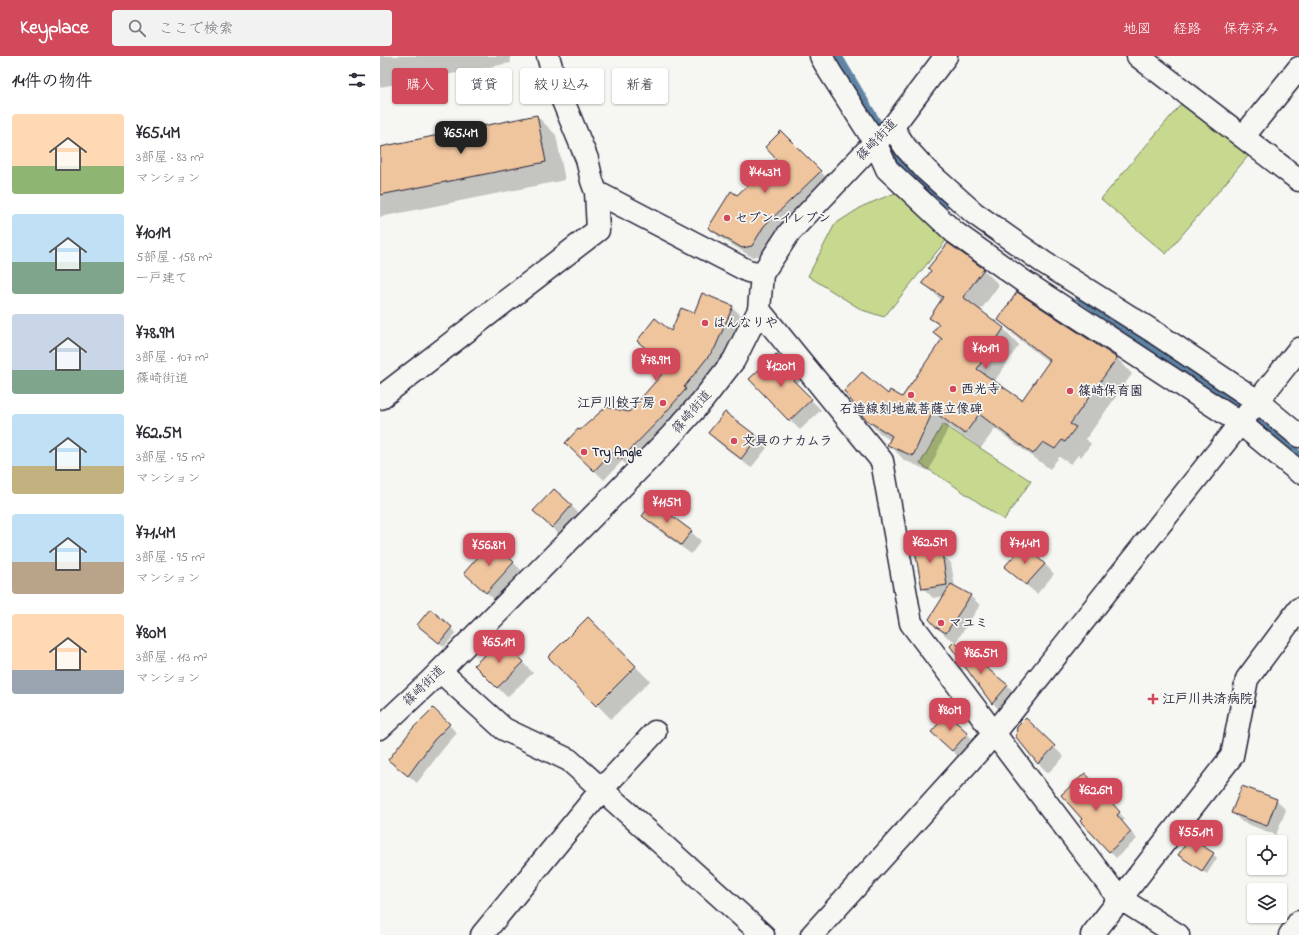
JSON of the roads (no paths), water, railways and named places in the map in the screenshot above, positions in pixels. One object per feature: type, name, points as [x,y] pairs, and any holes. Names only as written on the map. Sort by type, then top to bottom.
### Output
[{"type":"street","points":[[380,398],[598,230],[596,192],[587,159],[556,84],[548,56]]},
{"type":"street","points":[[821,56],[830,72],[885,134],[904,145],[926,170],[974,213],[1043,262],[1154,332],[1249,412],[1299,472]]},
{"type":"street","name":"篠崎街道","points":[[380,728],[440,671],[669,438],[710,391],[734,360],[759,310],[762,274],[789,233],[885,134],[946,56]]},
{"type":"street","points":[[1138,56],[1299,180]]},
{"type":"street","points":[[1243,137],[1299,68]]},
{"type":"street","points":[[885,134],[887,169],[954,232],[1023,281],[1249,412],[1299,436]]},
{"type":"street","points":[[596,192],[748,271],[762,274]]},
{"type":"street","points":[[759,310],[882,461],[911,623],[1120,899],[1178,935]]},
{"type":"street","points":[[812,935],[994,734],[1299,349]]},
{"type":"street","points":[[1092,935],[1232,756],[1247,679],[1299,609]]},
{"type":"street","points":[[440,671],[504,729],[569,760],[763,935]]},
{"type":"street","points":[[482,935],[602,789],[656,732]]},
{"type":"street","points":[[1290,935],[1299,922]]},
{"type":"waterway","points":[[839,56],[901,162],[947,204]]},
{"type":"waterway","points":[[1079,298],[1269,427],[1299,454]]},
{"type":"place","name":"セブン-イレブン","points":[[727,218]]},
{"type":"place","name":"はんなりや","points":[[705,323]]},
{"type":"place","name":"西光寺","points":[[953,389]]},
{"type":"place","name":"篠崎保育園","points":[[1070,391]]},
{"type":"place","name":"石造線刻地蔵菩薩立像碑","points":[[911,395]]},
{"type":"place","name":"江戸川餃子房","points":[[663,403]]},
{"type":"place","name":"文具のナカムラ","points":[[734,441]]},
{"type":"place","name":"Try Angle","points":[[584,452]]},
{"type":"place","name":"マユミ","points":[[941,623]]},
{"type":"place","name":"江戸川共済病院","points":[[1153,699]]}]
